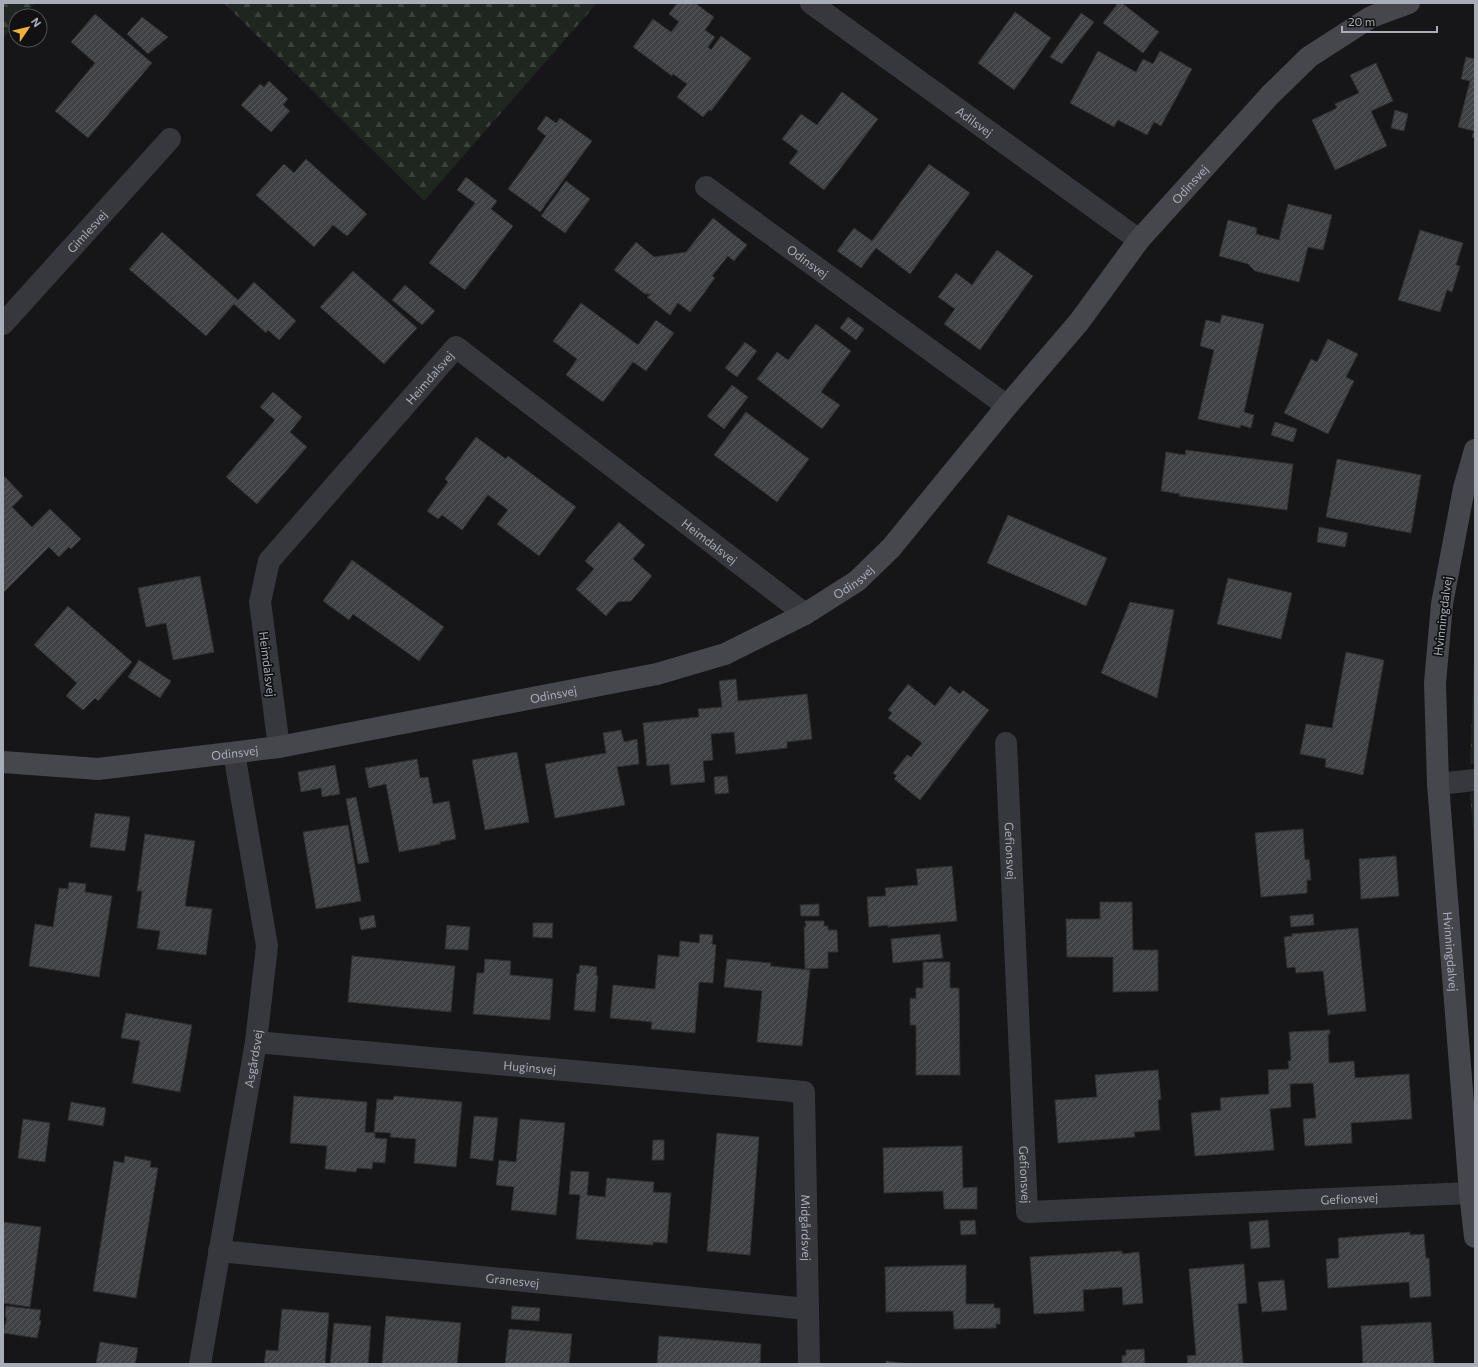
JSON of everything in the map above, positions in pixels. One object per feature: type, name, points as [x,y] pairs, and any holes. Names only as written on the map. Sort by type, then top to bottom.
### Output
[{"type":"street","name":"Adilsvej","points":[[811,3],[1139,240]]},
{"type":"street","name":"Odinsvej","points":[[3,762],[98,769],[279,747],[657,674],[725,654],[805,614],[857,581],[891,548],[1006,406],[1079,322],[1139,240],[1264,101],[1309,56],[1371,17],[1409,3]]},
{"type":"street","name":"Gimlesvej","points":[[3,324],[170,139]]},
{"type":"street","name":"Odinsvej","points":[[706,187],[1006,406]]},
{"type":"street","name":"Heimdalsvej","points":[[279,747],[260,602],[268,561],[456,347],[805,614]]},
{"type":"street","name":"Hvinningdalvej","points":[[1475,450],[1464,488],[1442,604],[1435,683],[1438,784],[1469,1119],[1470,1193],[1475,1237]]},
{"type":"street","name":"Gefionsvej","points":[[1006,743],[1027,1212],[1470,1193]]},
{"type":"street","name":"Asgårdsvej","points":[[200,1364],[256,1042],[267,946],[234,753]]},
{"type":"street","points":[[1438,784],[1475,780]]},
{"type":"street","name":"Huginsvej","points":[[256,1042],[804,1092]]},
{"type":"street","name":"Midgårdsvej","points":[[804,1092],[808,1364]]},
{"type":"street","name":"Granesvej","points":[[219,1251],[807,1309]]},
{"type":"green space","points":[[3,3],[35,3],[30,8],[8,8],[8,33],[3,38]]},
{"type":"green space","points":[[224,3],[597,3],[424,201]]},
{"type":"green space","points":[[1474,663],[1475,764],[1470,764]]},
{"type":"green space","points":[[1475,791],[1475,855],[1470,793]]},
{"type":"building","points":[[677,3],[695,3],[714,17],[705,30],[715,37],[708,47],[711,50],[721,36],[751,58],[711,111],[709,110],[703,117],[677,97],[687,84],[673,74],[672,76],[633,47],[653,19],[671,32],[679,22],[669,14]]},
{"type":"building","points":[[1118,3],[1122,3],[1159,32],[1143,53],[1103,23]]},
{"type":"building","points":[[1015,12],[1051,38],[1014,90],[978,63]]},
{"type":"building","points":[[1081,13],[1094,22],[1062,64],[1050,57]]},
{"type":"building","points":[[95,14],[152,63],[88,138],[55,111],[95,63],[71,42]]},
{"type":"building","points":[[142,17],[168,37],[148,54],[127,34]]},
{"type":"building","points":[[1098,51],[1136,72],[1143,59],[1153,64],[1160,51],[1192,69],[1161,126],[1154,122],[1147,135],[1118,120],[1114,127],[1070,103]]},
{"type":"building","points":[[1466,57],[1475,59],[1475,138],[1472,137],[1474,131],[1458,127],[1470,81],[1461,79]]},
{"type":"building","points":[[1376,63],[1393,101],[1371,111],[1387,146],[1335,170],[1312,120],[1337,108],[1335,104],[1359,93],[1350,75]]},
{"type":"building","points":[[269,81],[288,99],[283,105],[290,111],[271,132],[241,105],[260,84],[264,87]]},
{"type":"building","points":[[842,92],[878,119],[824,190],[789,163],[798,151],[782,139],[801,114],[817,125]]},
{"type":"building","points":[[1395,110],[1408,114],[1404,131],[1391,128]]},
{"type":"building","points":[[546,116],[556,123],[560,118],[592,141],[540,212],[508,189],[546,136],[537,129]]},
{"type":"building","points":[[306,159],[367,214],[347,236],[333,225],[314,247],[256,195],[284,164],[294,173]]},
{"type":"building","points":[[929,164],[970,193],[910,274],[876,248],[861,268],[837,251],[854,228],[872,241]]},
{"type":"building","points":[[466,177],[497,201],[491,209],[513,226],[465,290],[429,263],[475,203],[457,190]]},
{"type":"building","points":[[566,181],[590,199],[565,233],[541,216]]},
{"type":"building","points":[[1288,204],[1332,215],[1323,250],[1308,247],[1299,282],[1255,271],[1248,264],[1219,256],[1228,220],[1257,228],[1256,234],[1279,240]]},
{"type":"building","points":[[713,218],[747,245],[734,261],[728,256],[712,276],[715,278],[690,312],[678,303],[670,315],[647,297],[651,294],[645,294],[614,270],[636,242],[654,257],[686,252]]},
{"type":"building","points":[[1420,230],[1463,243],[1456,265],[1460,266],[1452,292],[1447,290],[1440,312],[1398,300]]},
{"type":"building","points":[[162,232],[238,300],[254,282],[296,321],[279,340],[268,330],[266,333],[234,304],[206,336],[129,269]]},
{"type":"building","points":[[997,250],[1033,276],[980,350],[944,324],[955,309],[938,297],[956,273],[972,285]]},
{"type":"building","points":[[353,271],[417,328],[384,364],[320,307]]},
{"type":"building","points":[[405,285],[435,311],[422,325],[392,300]]},
{"type":"building","points":[[581,303],[638,345],[656,320],[674,333],[646,371],[633,362],[603,402],[566,375],[577,359],[553,341]]},
{"type":"building","points":[[1222,315],[1264,324],[1244,412],[1254,415],[1251,428],[1241,425],[1240,428],[1198,419],[1214,350],[1200,346],[1206,320],[1220,323]]},
{"type":"building","points":[[848,317],[864,329],[856,340],[840,328]]},
{"type":"building","points":[[816,324],[851,351],[821,392],[840,405],[822,429],[757,379],[777,352],[788,360]]},
{"type":"building","points":[[1328,339],[1358,354],[1346,377],[1354,381],[1328,434],[1284,413],[1311,359],[1317,362]]},
{"type":"building","points":[[745,342],[757,351],[737,377],[725,368]]},
{"type":"building","points":[[732,385],[748,397],[724,429],[707,416]]},
{"type":"building","points":[[273,392],[302,417],[290,432],[307,447],[257,504],[226,477],[275,420],[260,407]]},
{"type":"building","points":[[746,412],[809,459],[777,502],[714,455]]},
{"type":"building","points":[[1275,422],[1297,429],[1293,442],[1271,435]]},
{"type":"building","points":[[476,437],[506,459],[508,456],[576,507],[539,556],[497,524],[508,510],[488,495],[462,530],[442,515],[438,519],[427,511],[448,482],[445,479]]},
{"type":"building","points":[[1186,450],[1293,464],[1287,510],[1179,496],[1180,494],[1161,491],[1166,452],[1185,455]]},
{"type":"building","points":[[1337,459],[1421,475],[1411,533],[1326,517]]},
{"type":"building","points":[[3,475],[23,496],[12,507],[32,527],[50,509],[81,539],[71,549],[69,547],[59,557],[49,547],[3,593]]},
{"type":"building","points":[[1008,515],[1107,558],[1086,606],[987,563]]},
{"type":"building","points":[[619,522],[645,545],[633,559],[652,576],[631,601],[618,602],[606,616],[576,589],[594,569],[585,561]]},
{"type":"building","points":[[1319,527],[1348,533],[1345,547],[1317,542]]},
{"type":"building","points":[[352,560],[444,627],[419,661],[353,614],[349,620],[323,601]]},
{"type":"building","points":[[200,576],[214,652],[173,660],[166,623],[146,627],[138,588]]},
{"type":"building","points":[[1228,578],[1292,593],[1281,639],[1217,624]]},
{"type":"building","points":[[1130,602],[1174,610],[1157,698],[1101,673]]},
{"type":"building","points":[[68,606],[132,662],[98,701],[95,698],[83,710],[66,696],[77,683],[34,645]]},
{"type":"building","points":[[1346,652],[1384,660],[1363,775],[1325,767],[1326,759],[1300,754],[1306,724],[1332,728]]},
{"type":"building","points":[[139,660],[171,681],[160,698],[128,677]]},
{"type":"building","points":[[736,679],[738,701],[807,694],[812,739],[787,742],[787,748],[736,754],[734,732],[711,734],[713,760],[703,761],[705,782],[671,785],[669,764],[647,766],[643,723],[699,717],[698,709],[722,707],[719,681]]},
{"type":"building","points":[[908,684],[935,706],[950,686],[960,694],[963,690],[989,710],[920,800],[894,779],[897,776],[893,773],[907,755],[911,757],[922,743],[888,718],[892,713],[888,710]]},
{"type":"building","points":[[621,730],[624,742],[637,739],[639,764],[617,767],[625,805],[555,818],[545,764],[606,753],[603,733]]},
{"type":"building","points":[[517,752],[529,822],[485,830],[472,760]]},
{"type":"building","points":[[417,759],[420,778],[428,777],[433,804],[449,801],[456,839],[440,842],[440,844],[399,852],[386,784],[369,788],[365,768]]},
{"type":"building","points":[[335,765],[340,794],[322,797],[321,788],[301,792],[298,772]]},
{"type":"building","points":[[727,776],[729,793],[715,794],[714,777]]},
{"type":"building","points":[[356,797],[369,862],[358,864],[346,799]]},
{"type":"building","points":[[95,813],[130,817],[125,851],[90,847]]},
{"type":"building","points":[[348,825],[361,901],[316,909],[303,832]]},
{"type":"building","points":[[1303,829],[1305,860],[1309,859],[1311,880],[1307,880],[1307,893],[1261,897],[1255,833]]},
{"type":"building","points":[[145,834],[195,841],[185,906],[212,909],[206,955],[157,949],[160,931],[137,928],[142,891],[137,891]]},
{"type":"building","points":[[1396,856],[1399,896],[1361,899],[1359,859]]},
{"type":"building","points":[[952,866],[957,921],[888,927],[888,925],[869,927],[867,897],[886,896],[885,888],[918,885],[916,869]]},
{"type":"building","points":[[69,882],[86,884],[85,892],[112,896],[99,977],[29,966],[35,924],[53,927],[59,888],[68,889]]},
{"type":"building","points":[[1100,902],[1132,902],[1133,950],[1158,950],[1158,991],[1113,992],[1113,957],[1067,957],[1066,919],[1100,919]]},
{"type":"building","points":[[819,904],[819,916],[801,916],[800,905]]},
{"type":"building","points":[[1313,914],[1314,925],[1291,927],[1290,916]]},
{"type":"building","points":[[374,915],[376,927],[361,930],[359,918]]},
{"type":"building","points":[[805,921],[824,921],[824,926],[828,926],[828,930],[837,930],[838,952],[828,952],[828,968],[805,969]]},
{"type":"building","points":[[533,923],[553,923],[552,938],[533,937]]},
{"type":"building","points":[[447,925],[470,927],[468,950],[445,949]]},
{"type":"building","points":[[1358,928],[1366,1011],[1328,1015],[1323,971],[1296,973],[1295,967],[1287,968],[1284,937],[1292,936],[1292,934]]},
{"type":"building","points":[[700,934],[713,935],[712,944],[716,945],[713,983],[699,982],[695,1033],[651,1029],[652,1022],[610,1018],[613,985],[655,989],[658,955],[679,957],[680,941],[699,943]]},
{"type":"building","points":[[940,934],[943,958],[893,963],[891,939]]},
{"type":"building","points":[[352,956],[455,966],[451,1012],[348,1002]]},
{"type":"building","points":[[485,959],[511,961],[510,975],[553,979],[550,1020],[473,1014],[477,973],[484,973]]},
{"type":"building","points":[[727,959],[771,963],[770,966],[810,970],[802,1046],[757,1042],[762,991],[724,987]]},
{"type":"building","points":[[923,962],[950,962],[950,988],[959,988],[960,1075],[916,1075],[916,1025],[910,1025],[910,998],[916,999],[916,988],[923,988]]},
{"type":"building","points":[[580,965],[597,967],[596,975],[598,976],[595,1012],[574,1010],[577,973],[579,974]]},
{"type":"building","points":[[126,1013],[192,1025],[180,1092],[132,1083],[140,1041],[121,1038]]},
{"type":"building","points":[[1330,1030],[1330,1034],[1328,1035],[1329,1063],[1354,1061],[1355,1078],[1409,1074],[1412,1119],[1351,1123],[1352,1143],[1305,1146],[1303,1119],[1316,1118],[1313,1083],[1290,1084],[1291,1107],[1270,1109],[1274,1150],[1195,1156],[1191,1113],[1221,1110],[1220,1098],[1269,1094],[1268,1070],[1289,1069],[1288,1061],[1291,1061],[1289,1032]]},
{"type":"building","points":[[1158,1070],[1161,1099],[1158,1100],[1160,1130],[1134,1132],[1135,1137],[1058,1143],[1055,1100],[1097,1097],[1095,1075]]},
{"type":"building","points":[[294,1096],[367,1102],[365,1132],[375,1133],[375,1138],[387,1139],[385,1163],[373,1162],[372,1169],[357,1168],[356,1172],[325,1169],[327,1146],[290,1143]]},
{"type":"building","points":[[394,1096],[462,1102],[456,1167],[414,1163],[416,1139],[390,1137],[391,1133],[374,1132],[377,1099],[393,1100]]},
{"type":"building","points":[[71,1102],[106,1108],[103,1126],[68,1120]]},
{"type":"building","points":[[474,1116],[498,1118],[493,1161],[470,1158]]},
{"type":"building","points":[[23,1119],[50,1123],[45,1162],[18,1158]]},
{"type":"building","points":[[520,1119],[565,1123],[556,1215],[511,1210],[514,1187],[496,1185],[499,1160],[516,1162]]},
{"type":"building","points":[[717,1133],[759,1137],[750,1255],[707,1251]]},
{"type":"building","points":[[653,1140],[664,1140],[664,1160],[652,1160]]},
{"type":"building","points":[[962,1146],[963,1188],[977,1187],[977,1209],[944,1209],[943,1191],[884,1193],[883,1148]]},
{"type":"building","points":[[125,1156],[151,1161],[150,1167],[158,1168],[136,1298],[93,1291],[114,1161],[124,1163]]},
{"type":"building","points":[[571,1171],[589,1172],[587,1195],[605,1197],[607,1178],[654,1182],[653,1192],[671,1193],[667,1243],[653,1242],[653,1245],[576,1239],[580,1195],[569,1194]]},
{"type":"building","points":[[975,1220],[976,1234],[961,1235],[960,1221]]},
{"type":"building","points":[[1268,1220],[1270,1247],[1251,1249],[1249,1222]]},
{"type":"building","points":[[3,1222],[41,1227],[30,1307],[3,1303]]},
{"type":"building","points":[[1410,1232],[1410,1235],[1424,1234],[1426,1258],[1429,1258],[1431,1296],[1410,1298],[1409,1282],[1328,1288],[1326,1259],[1339,1258],[1338,1238]]},
{"type":"building","points":[[1122,1251],[1122,1254],[1139,1252],[1143,1303],[1123,1305],[1122,1287],[1083,1290],[1084,1311],[1034,1314],[1030,1257]]},
{"type":"building","points":[[1244,1264],[1247,1303],[1238,1304],[1243,1364],[1188,1364],[1187,1356],[1196,1355],[1189,1269]]},
{"type":"building","points":[[966,1265],[966,1304],[994,1304],[994,1308],[1000,1308],[1000,1324],[996,1324],[996,1328],[954,1329],[953,1311],[886,1312],[885,1267]]},
{"type":"building","points":[[1284,1280],[1287,1310],[1262,1312],[1258,1282]]},
{"type":"building","points":[[6,1306],[41,1310],[39,1320],[41,1321],[37,1338],[3,1333],[7,1317],[5,1317]]},
{"type":"building","points":[[512,1306],[540,1308],[539,1321],[511,1319]]},
{"type":"building","points":[[282,1309],[329,1313],[325,1364],[264,1364],[266,1350],[278,1351]]},
{"type":"building","points":[[386,1316],[461,1323],[457,1364],[382,1364]]},
{"type":"building","points":[[1431,1322],[1434,1364],[1363,1364],[1361,1326]]},
{"type":"building","points":[[334,1323],[371,1326],[368,1364],[330,1364]]},
{"type":"building","points":[[509,1329],[572,1334],[569,1364],[505,1364]]},
{"type":"building","points":[[659,1336],[761,1344],[760,1364],[657,1364]]},
{"type":"building","points":[[100,1342],[138,1348],[135,1364],[96,1364]]},
{"type":"building","points":[[1144,1349],[1145,1364],[1122,1364],[1122,1356],[1126,1355],[1126,1350]]},
{"type":"building","points":[[886,1361],[912,1364],[886,1364]]}]
